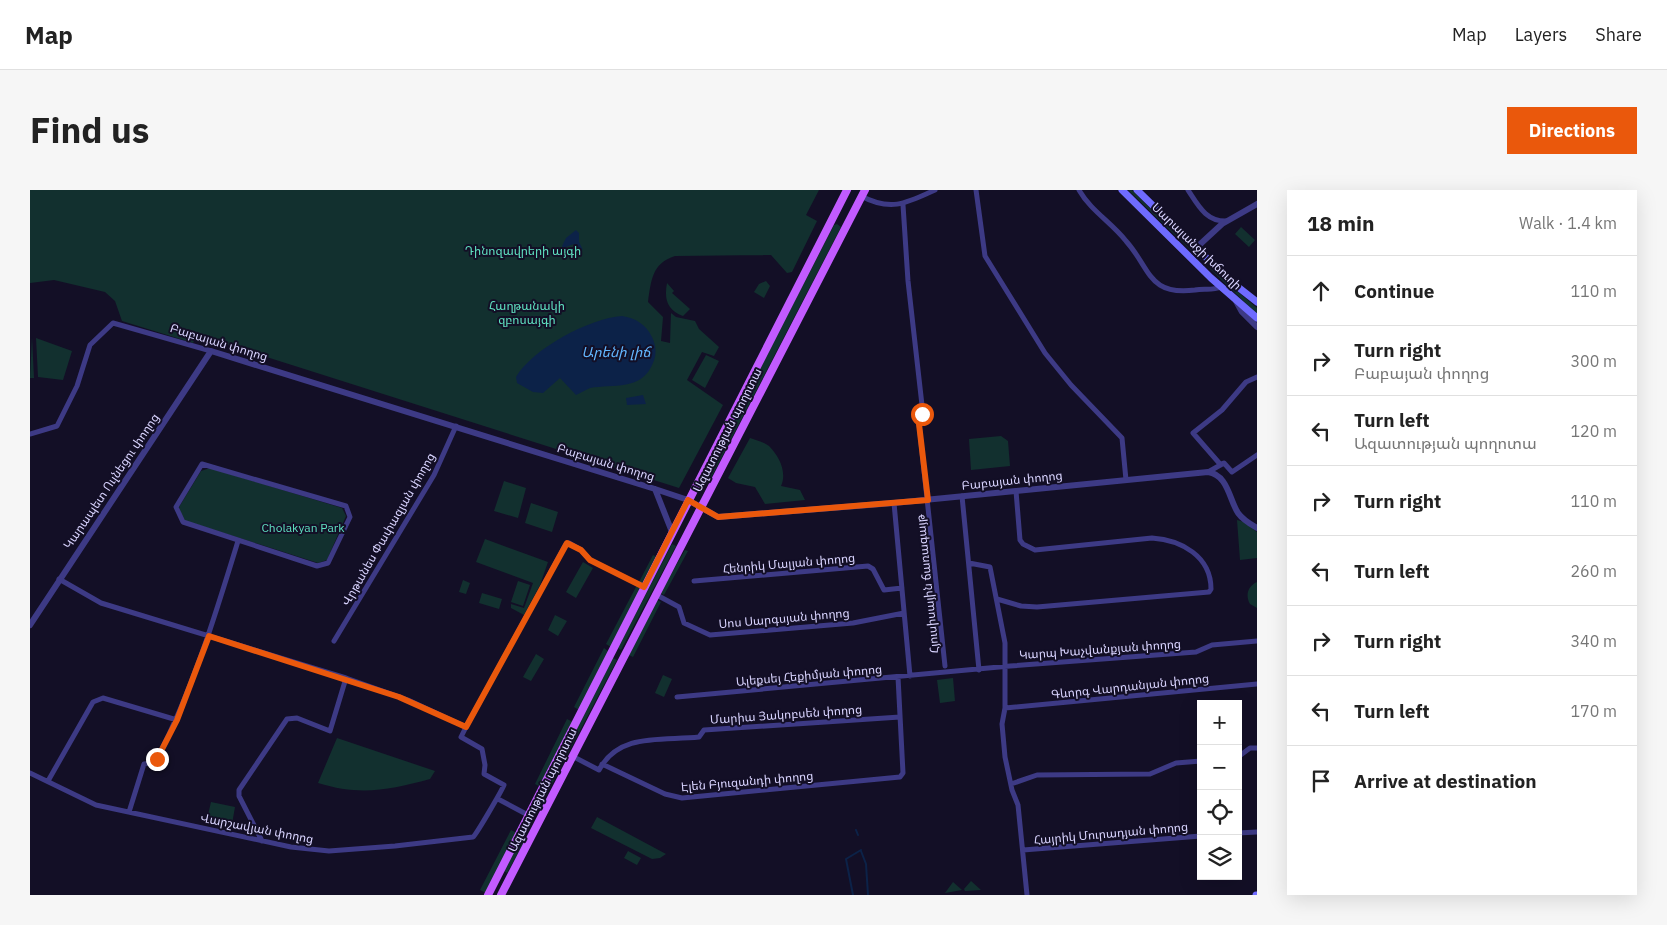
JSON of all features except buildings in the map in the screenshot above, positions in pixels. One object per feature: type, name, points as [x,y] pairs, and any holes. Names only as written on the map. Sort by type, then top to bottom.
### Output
[{"type":"main road","name":"Ազատության պողոտա","points":[[488,895],[847,190]]},
{"type":"main road","name":"Սարալանջի խճուղի","points":[[1122,190],[1221,287],[1257,318]]},
{"type":"main road","name":"Սարալանջի խճուղի","points":[[1137,190],[1229,280],[1257,302]]},
{"type":"main road","name":"Ազատության պողոտա","points":[[501,895],[863,192]]},
{"type":"street","points":[[863,192],[880,203],[903,205],[935,190]]},
{"type":"street","points":[[976,190],[985,256],[1045,353],[1071,385],[1122,438],[1126,480]]},
{"type":"street","points":[[1079,190],[1090,206],[1126,241],[1151,277],[1160,286],[1168,291],[1214,290],[1221,287]]},
{"type":"street","points":[[1188,190],[1203,213],[1216,221],[1227,221]]},
{"type":"street","points":[[1196,248],[1227,221],[1257,204]]},
{"type":"street","name":"Հյուսիսային ճառագայթ","points":[[903,205],[908,281],[922,414],[919,424],[945,666]]},
{"type":"street","points":[[1234,298],[1242,312],[1257,327]]},
{"type":"street","name":"Բաբայան փողոց","points":[[30,434],[57,426],[77,386],[90,345],[113,323],[211,351],[655,488],[688,500],[718,517],[928,500],[1208,472]]},
{"type":"street","name":"Կարապետ Ուլնեցու փողոց","points":[[30,624],[211,351]]},
{"type":"street","points":[[1257,377],[1246,382],[1222,410],[1193,433],[1220,464],[1227,465],[1232,472],[1257,455]]},
{"type":"street","name":"Վրթանես Փափազյան փողոց","points":[[334,641],[434,475],[456,426]]},
{"type":"street","points":[[202,464],[346,506],[350,517],[328,563],[317,566],[238,541],[183,522],[180,518],[176,508],[202,464]]},
{"type":"street","points":[[1208,472],[1220,464]]},
{"type":"street","points":[[1208,472],[1213,473],[1224,482],[1244,520],[1257,528]]},
{"type":"street","points":[[655,488],[672,532]]},
{"type":"street","points":[[998,598],[1021,606],[1037,607],[1209,592],[1212,587],[1210,574],[1205,565],[1187,547],[1165,539],[1152,538],[1035,550],[1023,544],[1020,540],[1016,491]]},
{"type":"street","points":[[962,496],[979,670]]},
{"type":"street","points":[[894,503],[910,676]]},
{"type":"street","points":[[129,812],[144,764],[151,763],[157,759],[177,720],[209,636],[238,541]]},
{"type":"street","points":[[528,815],[498,799],[504,785],[484,774],[485,764],[482,749],[461,737],[466,727],[567,543],[581,550],[590,560],[644,587]]},
{"type":"street","points":[[969,563],[990,567],[998,598],[1005,643],[1006,666],[1005,708],[1002,724],[1006,764],[1018,805],[1027,895]]},
{"type":"street","name":"Հենրիկ Մալյան փողոց","points":[[694,581],[868,566],[873,569],[884,590],[902,588]]},
{"type":"street","points":[[59,579],[101,603],[346,678],[415,703],[466,727]]},
{"type":"street","name":"Սոս Սարգսյան փողոց","points":[[655,593],[679,607],[684,624],[706,635],[853,623],[904,613]]},
{"type":"street","name":"Կարպ Խաչվանքյան փողոց","points":[[943,673],[1006,666],[1196,652],[1212,645],[1257,641]]},
{"type":"street","name":"Ալեքսեյ Հեքիմյան փողոց","points":[[677,697],[943,673]]},
{"type":"street","points":[[262,841],[238,793],[287,719],[297,718],[330,731],[346,678]]},
{"type":"street","points":[[898,678],[900,717]]},
{"type":"street","name":"Գևորգ Վարդանյան փողոց","points":[[1005,708],[1257,684]]},
{"type":"street","points":[[48,781],[94,702],[98,699],[103,698],[177,720]]},
{"type":"street","name":"Մարիա Յակոբսեն փողոց","points":[[602,764],[614,751],[629,744],[659,737],[672,740],[699,737],[704,730],[900,717]]},
{"type":"street","name":"Էլեն Բյուզանդի փողոց","points":[[602,764],[664,794],[682,798],[900,777],[903,773],[900,717]]},
{"type":"street","points":[[1242,754],[1250,748],[1257,748]]},
{"type":"street","points":[[572,756],[599,770],[602,764]]},
{"type":"street","points":[[1011,784],[1037,776],[1150,774],[1176,762],[1197,761]]},
{"type":"street","name":"Վարշավյան փողոց","points":[[30,773],[96,805],[262,841],[329,851],[468,839],[476,835],[483,818],[498,799]]},
{"type":"street","points":[[1242,833],[1257,832]]},
{"type":"street","name":"Հայրիկ Մուրադյան փողոց","points":[[1023,850],[1197,836]]},
{"type":"green space","name":"Հաղթանակի զբոսայգի","points":[[30,190],[819,190],[806,215],[817,221],[792,272],[787,273],[771,255],[675,256],[662,263],[654,274],[648,302],[663,317],[661,341],[670,343],[671,313],[676,317],[695,321],[699,329],[719,347],[714,356],[702,352],[687,380],[723,405],[679,488],[197,335],[193,343],[122,321],[115,301],[105,292],[54,280],[30,283]]},
{"type":"green space","points":[[1128,190],[1132,190],[1205,264],[1257,308],[1257,314]]},
{"type":"green space","points":[[837,224],[841,227],[711,478],[705,475],[834,225]]},
{"type":"green space","points":[[1241,227],[1255,240],[1249,247],[1235,234]]},
{"type":"green space","points":[[766,281],[770,286],[764,298],[754,292],[759,284]]},
{"type":"green space","points":[[667,283],[674,291],[672,293],[690,309],[683,316],[673,311],[668,303],[666,294]]},
{"type":"green space","points":[[32,337],[34,378],[30,378]]},
{"type":"green space","points":[[36,338],[72,351],[63,380],[38,377]]},
{"type":"green space","points":[[706,355],[719,361],[705,388],[692,380]]},
{"type":"green space","points":[[1001,436],[1008,441],[1010,466],[971,470],[969,439]]},
{"type":"green space","points":[[750,438],[762,442],[773,450],[783,471],[781,486],[800,490],[805,500],[765,504],[755,487],[736,483],[728,478]]},
{"type":"green space","name":"Cholakyan Park","points":[[210,468],[342,508],[346,516],[327,560],[318,563],[183,520],[179,507],[201,471]]},
{"type":"green space","points":[[504,481],[526,488],[518,518],[494,511]]},
{"type":"green space","points":[[531,503],[558,512],[552,532],[525,523]]},
{"type":"green space","points":[[1237,520],[1244,522],[1257,532],[1257,558],[1240,560]]},
{"type":"green space","points":[[485,539],[548,562],[540,585],[524,615],[511,608],[511,604],[524,608],[533,583],[476,562]]},
{"type":"green space","points":[[672,544],[676,546],[621,650],[618,648]]},
{"type":"green space","points":[[685,550],[688,551],[664,595],[660,593]]},
{"type":"green space","points":[[653,555],[657,557],[643,584],[639,582]]},
{"type":"green space","points":[[583,562],[593,568],[576,598],[566,592]]},
{"type":"green space","points":[[463,580],[470,583],[466,594],[459,592]]},
{"type":"green space","points":[[518,581],[530,585],[523,606],[511,602]]},
{"type":"green space","points":[[1257,582],[1257,608],[1248,601],[1248,594],[1251,586]]},
{"type":"green space","points":[[637,585],[642,587],[611,647],[606,644]]},
{"type":"green space","points":[[482,593],[502,599],[499,609],[479,603]]},
{"type":"green space","points":[[657,600],[661,602],[633,657],[629,655]]},
{"type":"green space","points":[[555,615],[567,621],[558,636],[548,630]]},
{"type":"green space","points":[[604,648],[608,651],[579,710],[574,707]]},
{"type":"green space","points":[[536,654],[544,659],[531,681],[523,677]]},
{"type":"green space","points":[[613,658],[617,660],[539,809],[537,808],[540,801]]},
{"type":"green space","points":[[663,675],[672,679],[664,697],[655,693]]},
{"type":"green space","points":[[953,678],[955,701],[940,703],[937,680]]},
{"type":"green space","points":[[567,719],[573,722],[541,787],[535,784]]},
{"type":"green space","points":[[337,738],[435,771],[430,779],[388,789],[347,789],[318,783]]},
{"type":"green space","points":[[211,802],[235,807],[232,824],[207,819]]},
{"type":"green space","points":[[597,817],[666,854],[660,858],[652,859],[591,828]]},
{"type":"green space","points":[[511,830],[517,833],[486,893],[480,890]]},
{"type":"green space","points":[[522,836],[526,838],[507,873],[504,871]]},
{"type":"green space","points":[[628,851],[641,858],[637,865],[624,858]]},
{"type":"green space","points":[[971,881],[981,890],[965,891],[964,889]]},
{"type":"green space","points":[[953,882],[962,890],[945,893]]},
{"type":"water","points":[[576,230],[579,233],[579,242],[583,250],[574,244],[563,248],[562,246],[566,238]]},
{"type":"water","name":"Արենի լիճ","points":[[622,316],[636,320],[643,325],[650,332],[654,343],[653,363],[642,378],[626,385],[590,388],[576,395],[560,378],[543,393],[533,392],[517,383],[516,377],[524,366],[548,346],[594,322]]},
{"type":"water","points":[[643,395],[646,404],[627,405],[626,398]]},
{"type":"waterway","points":[[856,830],[858,835]]},
{"type":"waterway","points":[[853,895],[846,859],[861,850]]},
{"type":"waterway","points":[[861,851],[866,864],[868,895]]},
{"type":"route","points":[[157,759],[177,720],[209,636],[346,678],[415,703],[466,727],[480,698],[567,543],[581,550],[590,560],[644,587],[688,500],[718,517],[928,500],[919,424],[922,414]]},
{"type":"park label","name":"Դինոզավրերի այգի","points":[[523,250]]}]
